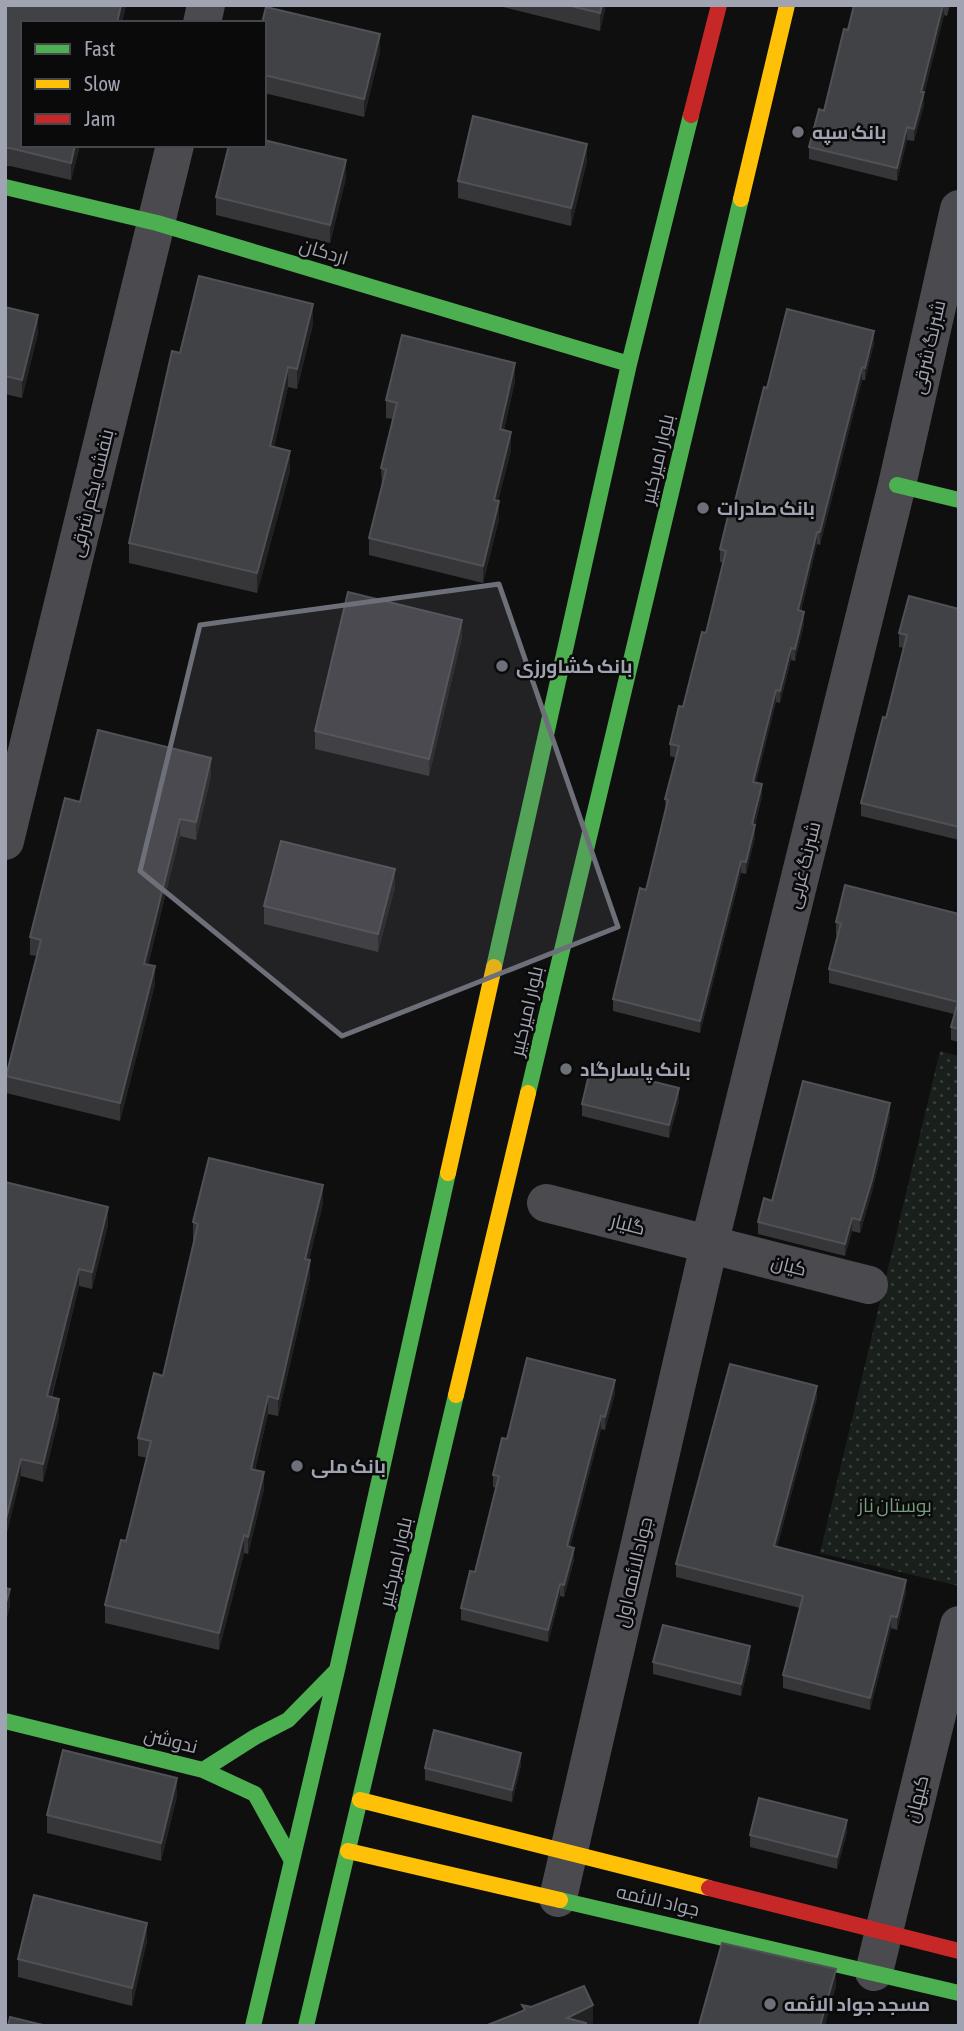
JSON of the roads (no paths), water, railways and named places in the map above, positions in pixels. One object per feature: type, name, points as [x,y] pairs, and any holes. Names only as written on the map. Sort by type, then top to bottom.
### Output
[{"type":"main road","name":"بلوار امیرکبیر","points":[[253,2026],[337,1670],[629,364],[719,5]]},
{"type":"main road","name":"بلوار امیرکبیر","points":[[306,2026],[787,5]]},
{"type":"main road","name":"اردکان","points":[[5,187],[157,223],[629,364]]},
{"type":"main road","points":[[897,485],[959,500]]},
{"type":"main road","name":"ندوشن","points":[[5,1721],[203,1770],[288,1720],[337,1670]]},
{"type":"main road","points":[[203,1770],[255,1794],[292,1859]]},
{"type":"main road","name":"جواد الائمه","points":[[360,1800],[959,1951]]},
{"type":"main road","name":"جواد الائمه","points":[[348,1851],[959,1993]]},
{"type":"street","name":"بنفشه یکم شرقی","points":[[5,841],[175,147]]},
{"type":"street","name":"شبرنگ شرقی","points":[[897,485],[959,209]]},
{"type":"street","name":"شبرنگ غربی","points":[[709,1245],[897,485]]},
{"type":"street","name":"گلیار","points":[[546,1203],[709,1245]]},
{"type":"street","name":"کیان","points":[[709,1245],[869,1285]]},
{"type":"street","name":"جوادالائمه اول","points":[[558,1898],[709,1245]]},
{"type":"street","name":"کیهان","points":[[874,1972],[959,1625]]},
{"type":"place","name":"بانک سپه","points":[[798,132]]},
{"type":"place","name":"بانک صادرات","points":[[703,508]]},
{"type":"place","name":"بانک کشاورزی","points":[[502,666]]},
{"type":"place","name":"بانک پاسارگاد","points":[[566,1069]]},
{"type":"place","name":"بانک ملی","points":[[297,1466]]},
{"type":"place","name":"مسجد جواد الائمه","points":[[770,2004]]},
{"type":"park label","name":"بوستان ناز","points":[[895,1505]]}]
